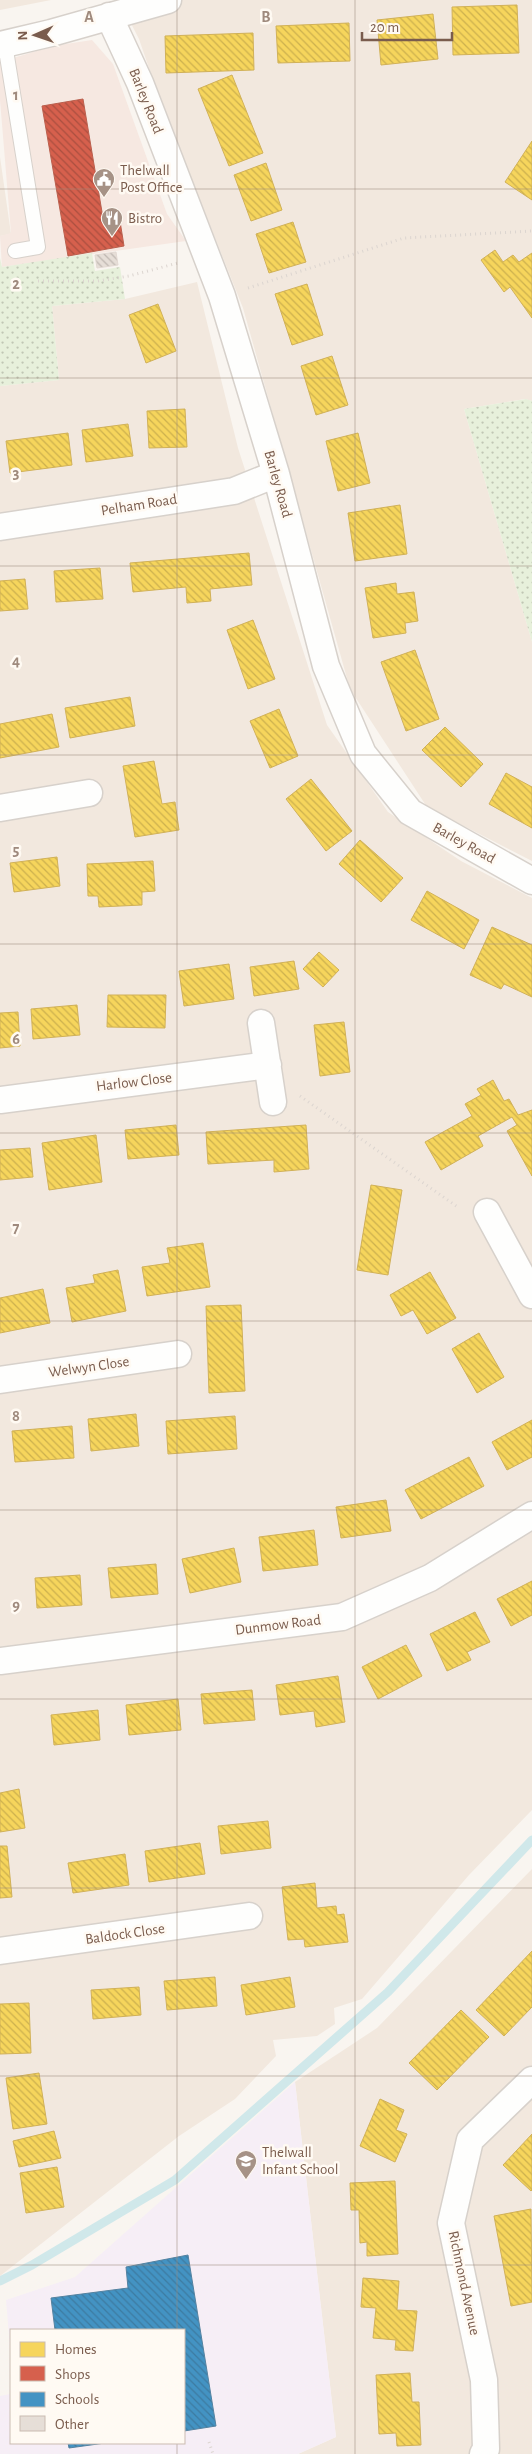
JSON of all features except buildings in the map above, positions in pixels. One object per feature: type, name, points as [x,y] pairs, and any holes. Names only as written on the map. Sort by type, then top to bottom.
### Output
[{"type":"street","points":[[2,45],[109,16],[137,3],[168,0]]},
{"type":"street","name":"Barley Road","points":[[109,16],[140,83],[222,296],[276,474],[326,666],[363,754],[410,812],[532,880]]},
{"type":"street","name":"Pelham Road","points":[[0,527],[234,490],[276,474]]},
{"type":"street","points":[[0,808],[89,793]]},
{"type":"street","points":[[261,1023],[273,1102]]},
{"type":"street","name":"Harlow Close","points":[[0,1100],[268,1065]]},
{"type":"street","points":[[487,1212],[532,1296]]},
{"type":"street","name":"Welwyn Close","points":[[0,1380],[178,1354]]},
{"type":"street","name":"Dunmow Road","points":[[0,1661],[342,1617],[430,1578],[532,1515]]},
{"type":"street","name":"Baldock Close","points":[[0,1951],[249,1916]]},
{"type":"street","name":"Richmond Avenue","points":[[483,2454],[486,2449],[484,2380],[451,2223],[470,2140],[532,2080]]},
{"type":"lane","points":[[2,45],[38,247],[15,251]]},
{"type":"path","points":[[222,296],[404,238],[532,231]]},
{"type":"path","points":[[38,281],[98,280],[130,276],[206,254]]},
{"type":"path","points":[[268,1065],[300,1096],[470,1216],[487,1212]]},
{"type":"path","points":[[209,2442],[213,2454]]},
{"type":"shaded area","points":[[0,0],[51,0],[0,10]]},
{"type":"shaded area","points":[[119,0],[532,0],[532,401],[525,399],[464,409],[532,642],[532,861],[427,807],[350,689],[243,308],[160,100],[139,39]]},
{"type":"shaded area","points":[[92,40],[113,64],[167,214],[186,241],[2,267],[0,236],[11,233],[0,100],[0,62],[53,46]]},
{"type":"shaded area","points":[[0,157],[11,234],[0,236]]},
{"type":"shaded area","points":[[197,282],[238,448],[327,725],[388,812],[461,861],[532,898],[532,1810],[469,1875],[362,1999],[334,2008],[335,2024],[317,2036],[273,2040],[276,2056],[235,2099],[179,2136],[0,2276],[0,386],[59,380],[52,306],[125,299]]},
{"type":"shaded area","points":[[532,1869],[532,2454],[298,2454],[336,2437],[295,2082],[377,2028]]},
{"type":"shaded area","name":"Thelwall Infant School","points":[[295,2082],[336,2437],[298,2454],[0,2454],[0,2396],[10,2394],[10,2444],[185,2444],[185,2329],[10,2329],[10,2346],[6,2300],[75,2277]]},
{"type":"green space","points":[[92,253],[95,271],[120,267],[125,299],[52,306],[59,380],[0,386],[0,258],[2,267]]},
{"type":"green space","points":[[526,399],[532,401],[532,642],[464,409]]},
{"type":"waterway","points":[[0,2281],[32,2265],[175,2180],[388,1992],[532,1840]]},
{"type":"place","name":"Thelwall Post Office","points":[[104,198]]},
{"type":"place","name":"Bistro","points":[[112,237]]},
{"type":"place","name":"Thelwall Infant School","points":[[246,2180]]}]
